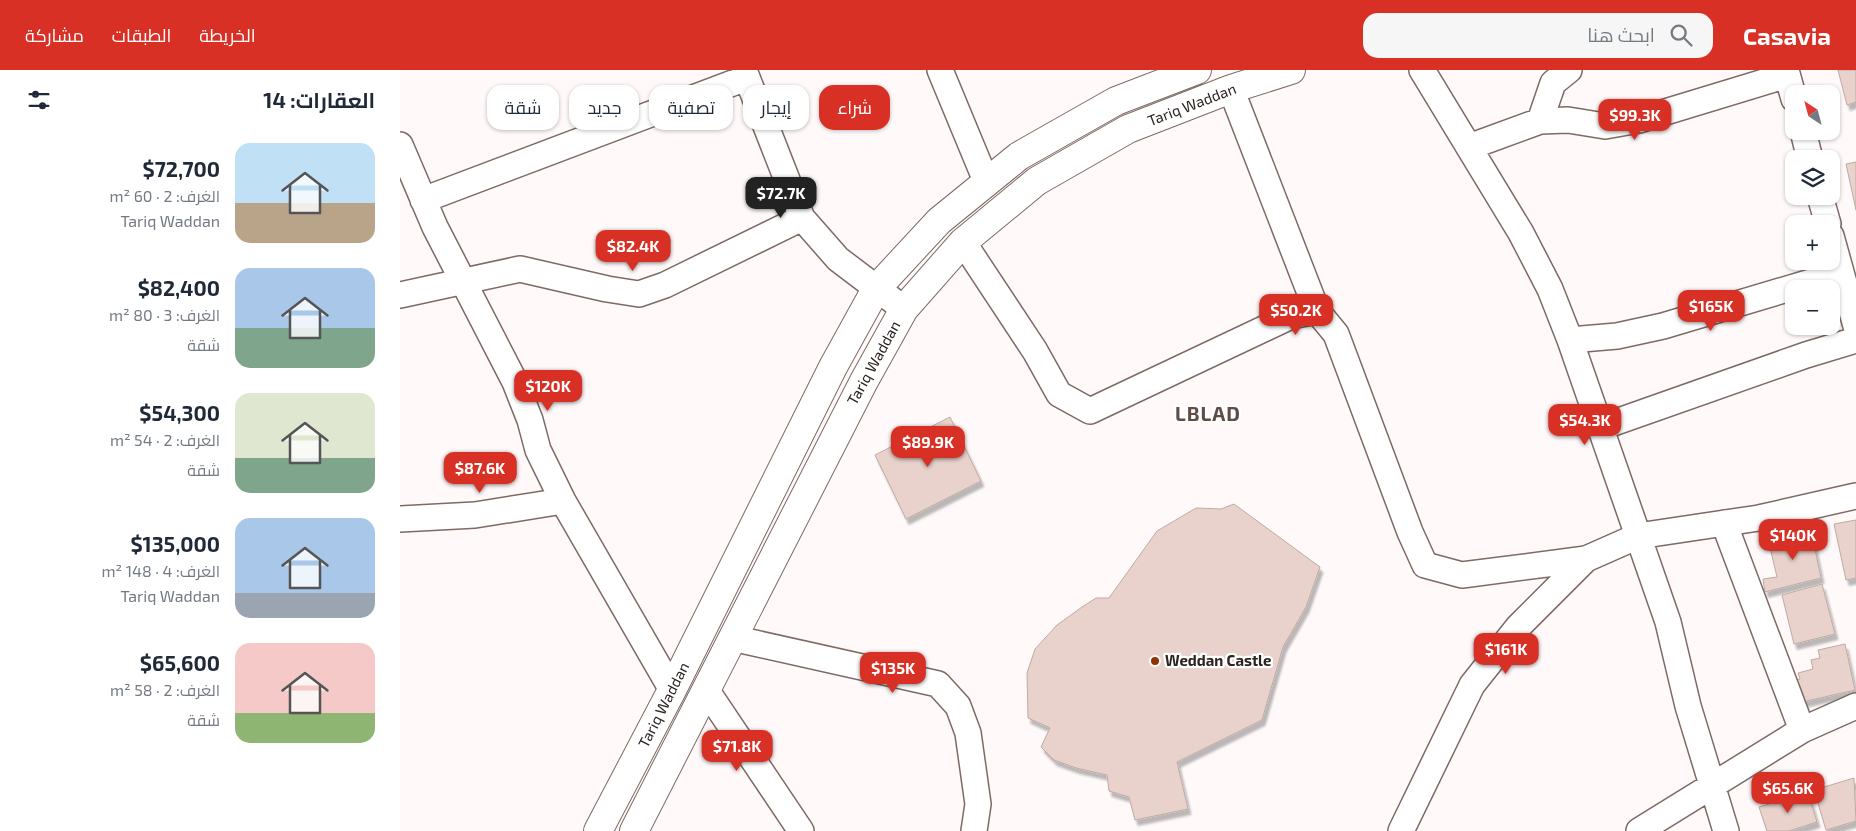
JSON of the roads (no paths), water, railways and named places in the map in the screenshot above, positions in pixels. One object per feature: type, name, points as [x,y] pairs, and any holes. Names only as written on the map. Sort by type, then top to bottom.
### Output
[{"type":"main road","name":"Tariq Waddan","points":[[598,831],[672,690],[833,367],[876,289],[938,221],[1019,156],[1116,101],[1197,70]]},
{"type":"main road","name":"Tariq Waddan","points":[[634,831],[864,381],[904,309],[963,242],[1037,181],[1120,134],[1231,89],[1292,70]]},
{"type":"street","points":[[940,70],[986,181]]},
{"type":"street","points":[[1422,70],[1521,233],[1550,289],[1585,377],[1599,428],[1668,622],[1688,706],[1726,831]]},
{"type":"street","points":[[1540,121],[1553,83],[1569,70]]},
{"type":"street","points":[[1469,146],[1540,121],[1568,120],[1605,126],[1640,120],[1786,72],[1790,85]]},
{"type":"street","points":[[423,200],[745,74],[802,218],[838,259],[904,309]]},
{"type":"street","points":[[1231,89],[1317,311],[1336,334],[1410,532],[1425,565],[1462,575],[1586,559],[1638,536],[1724,523],[1856,496]]},
{"type":"street","points":[[400,146],[423,200],[515,382],[530,420],[538,450],[564,501],[672,690]]},
{"type":"street","points":[[400,295],[520,269],[607,289],[639,294],[665,285],[802,218]]},
{"type":"street","points":[[963,242],[1035,351],[1059,394],[1090,411],[1291,316],[1317,311]]},
{"type":"street","points":[[1840,269],[1856,326]]},
{"type":"street","points":[[1570,340],[1617,336],[1663,326],[1841,273]]},
{"type":"street","points":[[1599,428],[1806,355],[1856,340]]},
{"type":"street","points":[[400,519],[475,515],[564,501]]},
{"type":"street","points":[[1724,523],[1802,730]]},
{"type":"street","points":[[1401,831],[1409,819],[1472,685],[1518,627],[1586,559]]},
{"type":"street","points":[[732,638],[938,684],[958,706],[968,733],[978,804],[974,831]]},
{"type":"street","points":[[707,691],[801,831]]},
{"type":"street","points":[[1640,831],[1802,730],[1856,706]]},
{"type":"place","name":"Weddan Castle","points":[[1155,661]]},
{"type":"district","name":"LBLAD","points":[[1208,414]]}]
